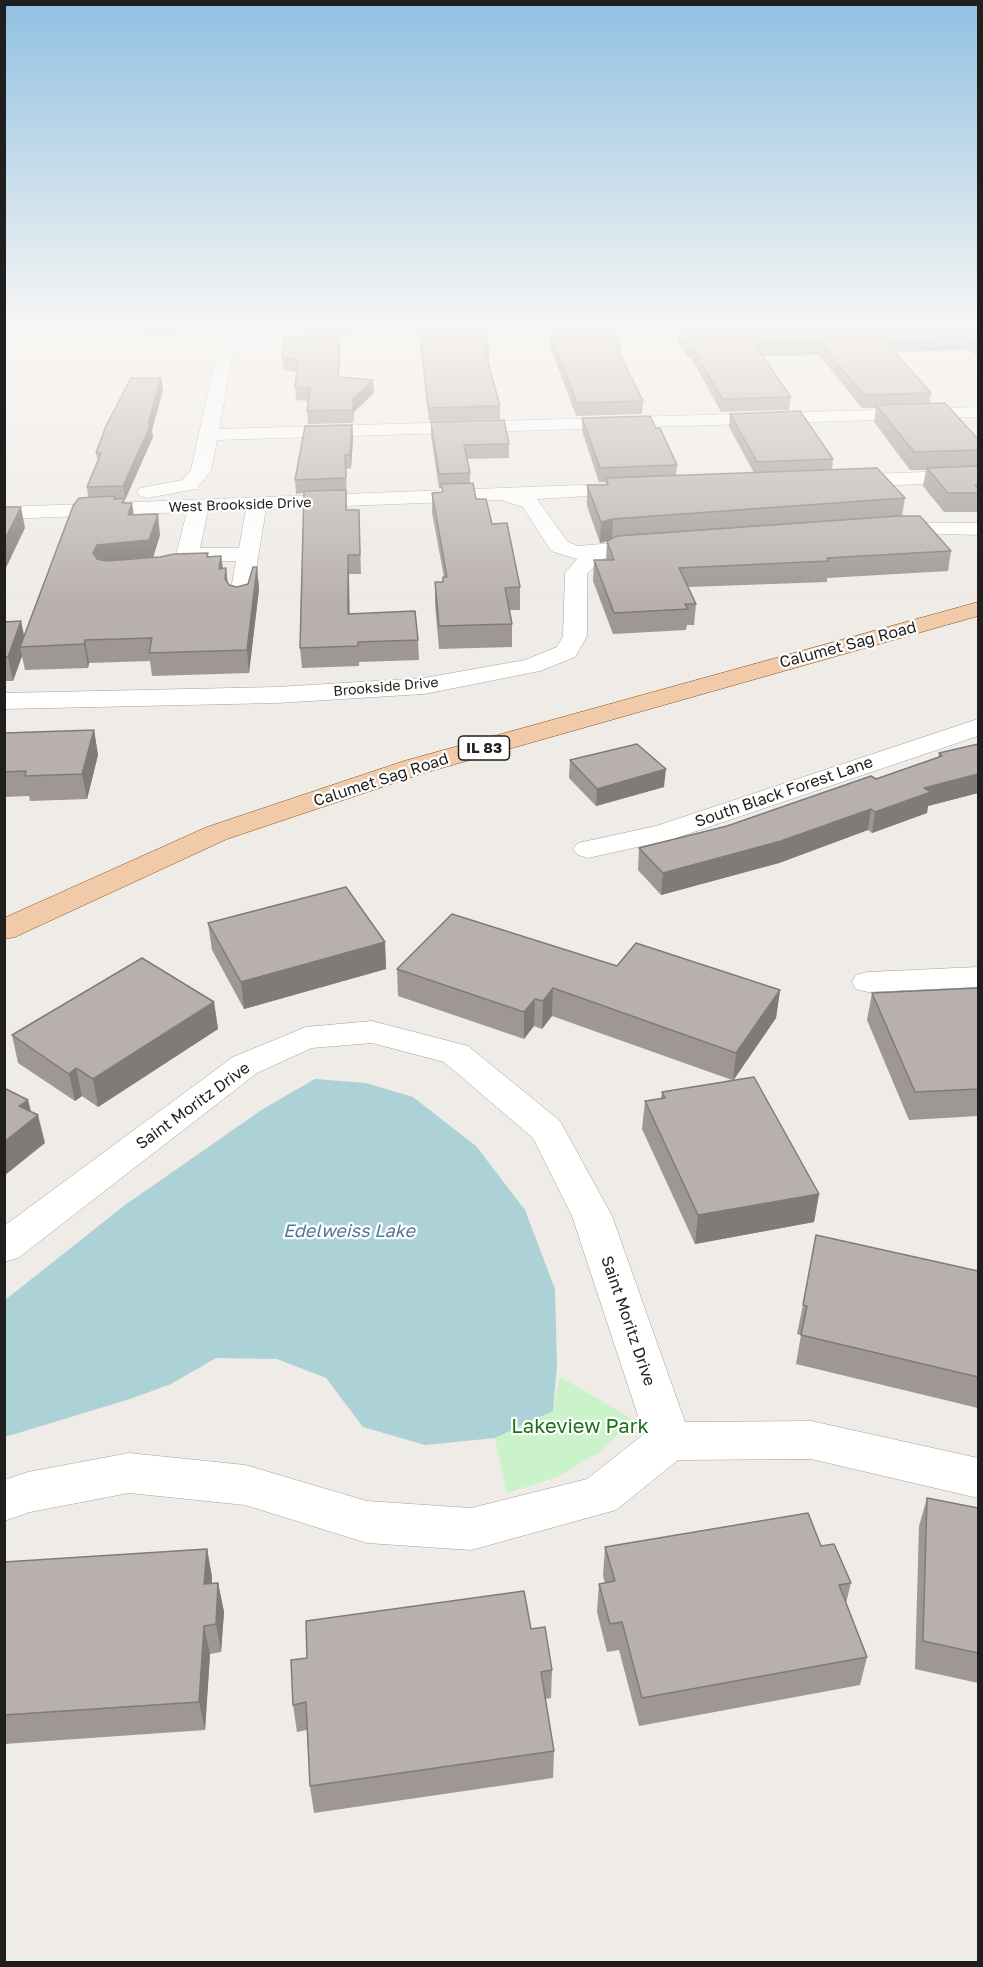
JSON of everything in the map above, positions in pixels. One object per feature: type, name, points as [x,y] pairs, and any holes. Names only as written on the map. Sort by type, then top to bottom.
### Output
[{"type":"main road","name":"Calumet Sag Road","points":[[4,930],[216,833],[414,767],[978,609]]},
{"type":"street","points":[[4,499],[143,493],[189,485],[201,471],[214,420]]},
{"type":"street","points":[[211,435],[718,420]]},
{"type":"street","points":[[826,482],[978,476]]},
{"type":"street","name":"West Brookside Drive","points":[[4,513],[650,488]]},
{"type":"street","points":[[506,495],[530,503],[559,546],[574,553],[666,545]]},
{"type":"street","points":[[240,600],[257,504]]},
{"type":"street","points":[[130,572],[163,570],[185,564],[200,506]]},
{"type":"street","points":[[860,530],[904,527],[978,529]]},
{"type":"street","name":"Brookside Drive","points":[[4,701],[277,695],[424,686],[531,666],[566,652],[575,636],[576,573],[593,555],[600,552]]},
{"type":"street","points":[[189,555],[247,554]]},
{"type":"street","name":"South Black Forest Lane","points":[[588,849],[663,833],[978,727]]},
{"type":"street","points":[[868,982],[978,976]]},
{"type":"street","name":"Saint Moritz Drive","points":[[4,1246],[245,1065],[306,1038],[372,1032],[456,1054],[547,1130],[592,1216],[669,1442]]},
{"type":"street","points":[[4,1501],[28,1492],[129,1473],[246,1485],[367,1521],[471,1529],[600,1496],[669,1442],[811,1440],[978,1478]]},
{"type":"green space","name":"Lakeview Park","points":[[560,1377],[632,1419],[601,1451],[557,1477],[507,1493],[495,1438],[553,1411]]},
{"type":"water","name":"Edelweiss Lake","points":[[315,1079],[366,1083],[413,1097],[476,1146],[525,1210],[555,1289],[557,1365],[553,1411],[495,1438],[425,1445],[363,1427],[326,1378],[277,1359],[216,1358],[171,1384],[130,1399],[5,1437],[5,1300],[125,1205],[263,1109]]},
{"type":"building","points":[[109,420],[149,420],[148,424],[151,424],[123,486],[87,487],[101,453],[96,453]]},
{"type":"building","points":[[504,420],[509,444],[464,445],[470,473],[439,474],[431,422]]},
{"type":"building","points":[[583,420],[652,420],[656,428],[660,428],[677,465],[600,468]]},
{"type":"building","points":[[733,420],[806,420],[833,459],[757,462]]},
{"type":"building","points":[[888,420],[960,420],[978,439],[978,450],[914,452]]},
{"type":"building","points":[[352,425],[350,455],[345,455],[346,478],[295,480],[305,426]]},
{"type":"building","points":[[978,466],[978,485],[975,485],[978,493],[948,493],[927,468]]},
{"type":"building","points":[[877,468],[905,498],[613,519],[601,522],[587,485],[608,485],[606,478]]},
{"type":"building","points":[[473,483],[476,499],[486,499],[492,524],[507,523],[520,587],[505,588],[512,624],[439,626],[435,582],[443,582],[443,577],[447,577],[432,493],[443,492],[441,484]]},
{"type":"building","points":[[346,490],[346,510],[359,510],[360,555],[348,555],[348,614],[415,611],[418,640],[358,642],[358,646],[300,648],[304,491]]},
{"type":"building","points":[[115,496],[114,499],[124,498],[122,503],[132,503],[128,515],[158,514],[149,540],[97,545],[93,553],[97,559],[106,561],[208,553],[207,557],[221,556],[219,569],[226,568],[225,579],[229,585],[237,587],[248,584],[253,567],[257,567],[247,650],[149,653],[152,638],[85,640],[84,644],[20,647],[73,506],[79,498]]},
{"type":"building","points":[[4,507],[21,507],[4,541]]},
{"type":"building","points":[[920,516],[951,551],[827,558],[829,561],[679,568],[696,604],[685,604],[688,609],[614,613],[594,560],[614,560],[607,541],[617,536]]},
{"type":"building","points":[[21,621],[8,657],[4,657],[4,622]]},
{"type":"building","points":[[94,730],[82,774],[25,776],[26,771],[4,772],[4,733]]},
{"type":"building","points":[[637,744],[666,769],[597,789],[570,760]]},
{"type":"building","points":[[978,744],[978,774],[924,788],[931,792],[875,812],[871,809],[781,841],[663,873],[639,848],[727,826],[871,776],[876,779],[942,756],[939,753]]},
{"type":"building","points":[[346,887],[385,942],[241,982],[208,923]]},
{"type":"building","points":[[452,914],[617,966],[636,943],[780,990],[736,1053],[553,988],[543,1001],[535,999],[524,1012],[397,969]]},
{"type":"building","points":[[142,958],[214,1002],[93,1079],[76,1068],[69,1074],[12,1035]]},
{"type":"building","points":[[978,988],[978,1089],[915,1092],[872,993]]},
{"type":"building","points":[[754,1077],[819,1194],[698,1215],[645,1101],[665,1098],[662,1092]]},
{"type":"building","points":[[4,1088],[28,1100],[19,1106],[38,1115],[4,1142]]},
{"type":"building","points":[[816,1235],[978,1271],[978,1377],[801,1335],[807,1306],[803,1305]]},
{"type":"building","points":[[927,1498],[978,1508],[978,1653],[923,1641]]},
{"type":"building","points":[[808,1513],[821,1546],[834,1544],[851,1583],[839,1585],[867,1657],[642,1698],[622,1622],[610,1624],[599,1584],[615,1581],[605,1547]]},
{"type":"building","points":[[207,1549],[204,1584],[218,1583],[216,1624],[204,1626],[199,1702],[4,1715],[4,1562]]},
{"type":"building","points":[[524,1591],[531,1629],[545,1627],[552,1670],[541,1672],[554,1751],[310,1786],[306,1702],[293,1705],[291,1660],[307,1658],[306,1621]]}]
